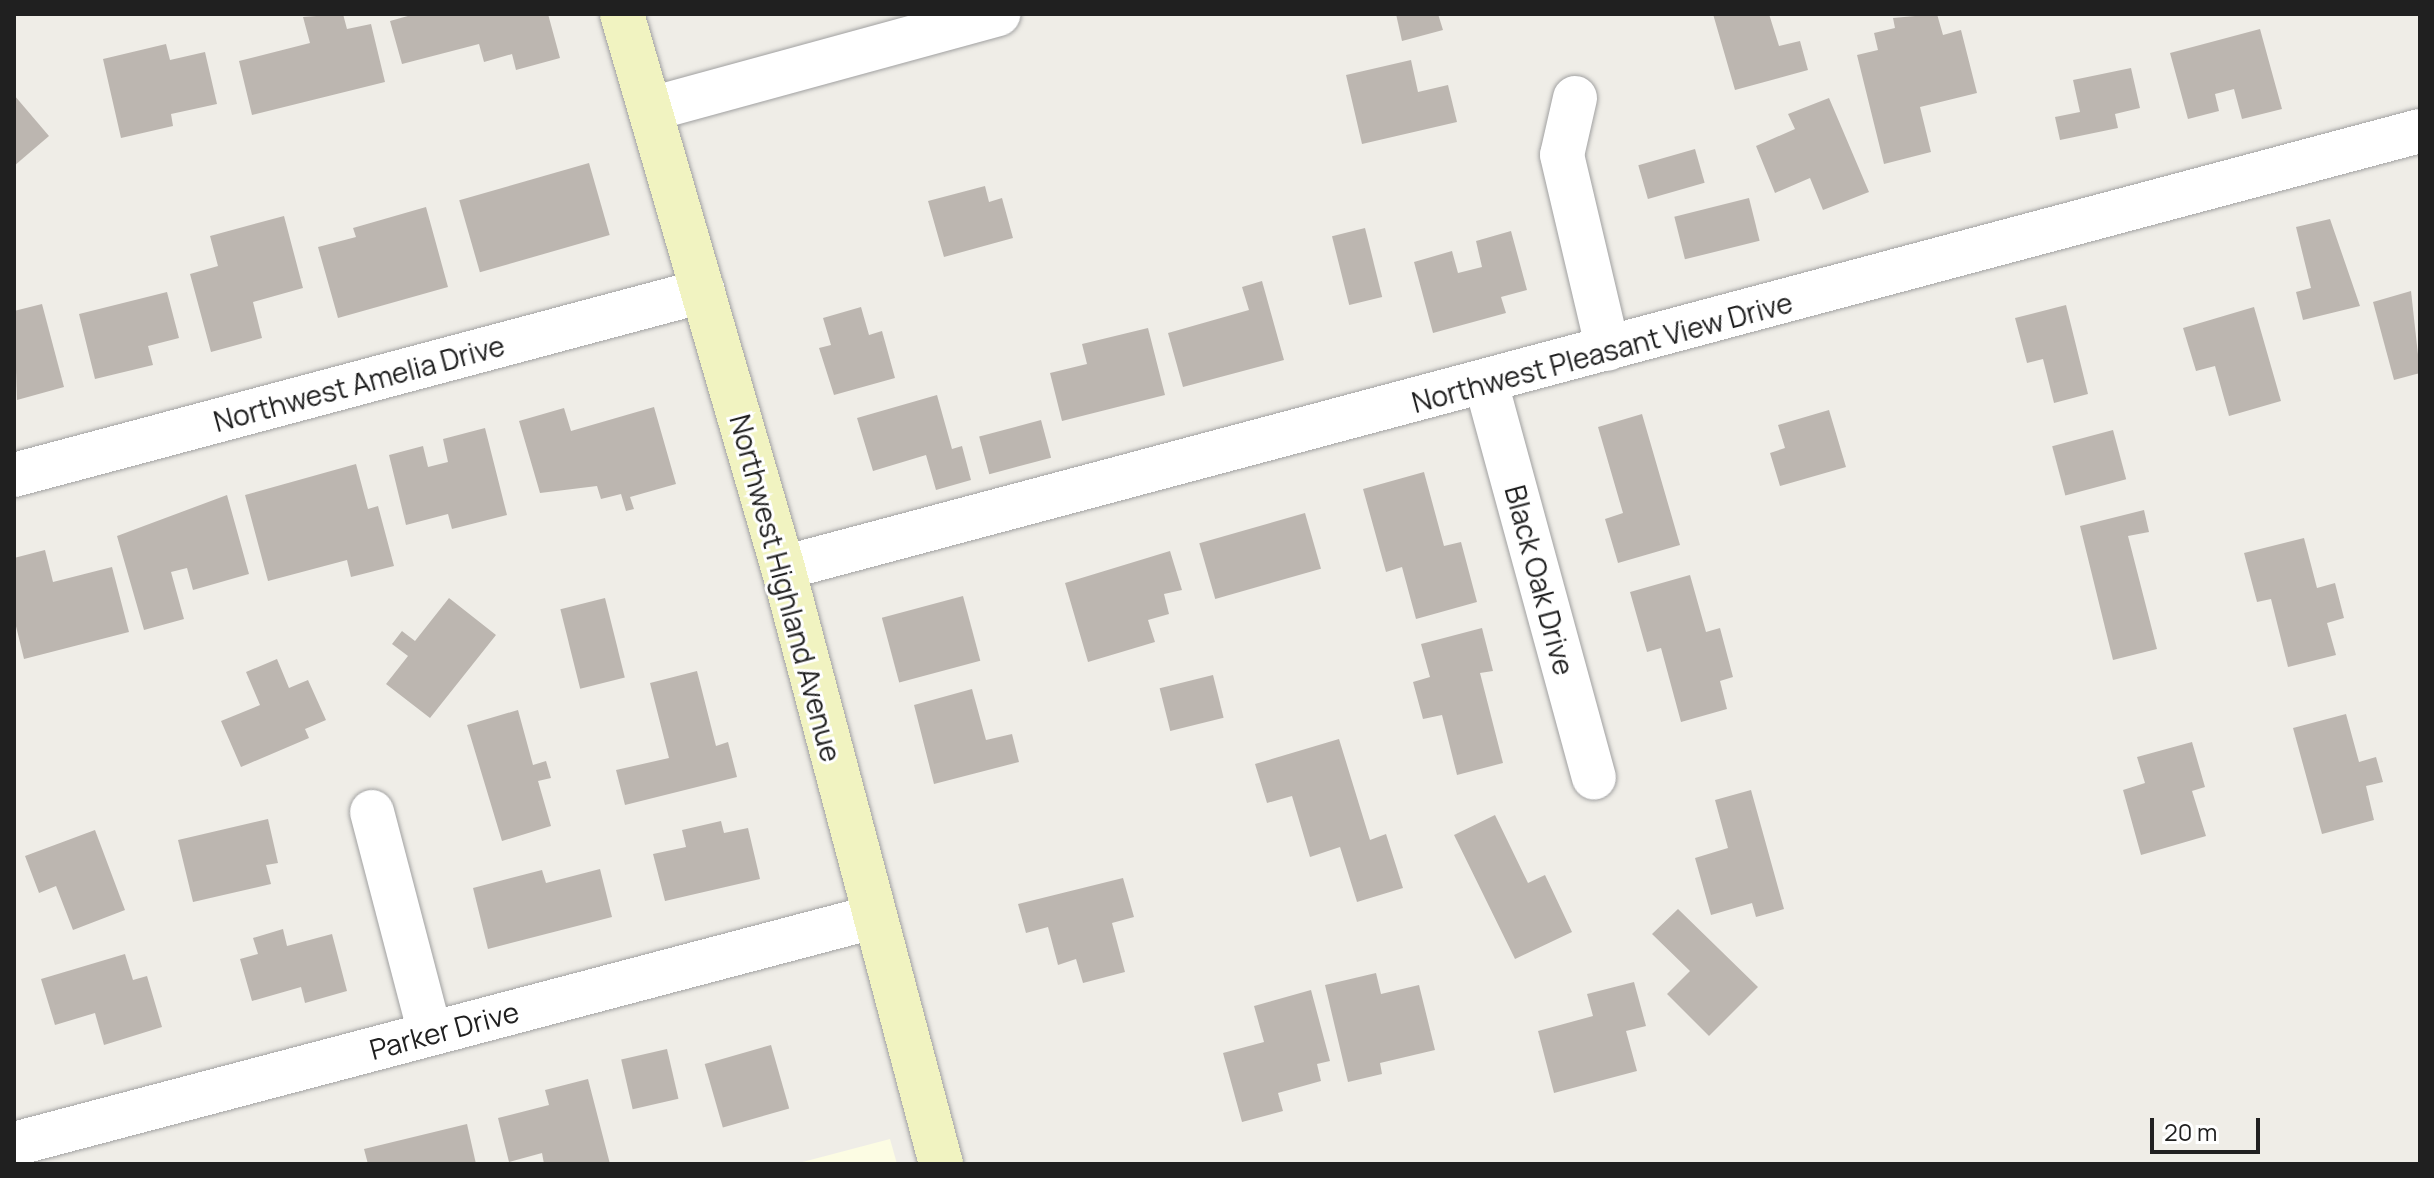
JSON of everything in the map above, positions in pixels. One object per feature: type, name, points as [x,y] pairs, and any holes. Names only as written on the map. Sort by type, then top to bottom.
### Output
[{"type":"main road","name":"Northwest Highland Avenue","points":[[622,14],[655,108],[703,291],[783,568],[873,917],[941,1164]]},
{"type":"street","points":[[655,108],[998,14]]},
{"type":"street","points":[[1575,98],[1562,155],[1608,349]]},
{"type":"street","name":"Northwest Pleasant View Drive","points":[[783,568],[1486,383],[2420,131]]},
{"type":"street","name":"Northwest Amelia Drive","points":[[14,475],[703,291]]},
{"type":"street","name":"Black Oak Drive","points":[[1486,383],[1594,777]]},
{"type":"street","points":[[372,812],[430,1033]]},
{"type":"street","name":"Parker Drive","points":[[14,1144],[873,917]]},
{"type":"shaded area","points":[[890,1139],[897,1164],[795,1164]]},
{"type":"building","points":[[343,14],[347,29],[371,24],[385,82],[252,115],[239,61],[310,43],[303,17]]},
{"type":"building","points":[[415,14],[548,14],[560,58],[516,70],[512,54],[484,62],[479,44],[402,64],[390,21]]},
{"type":"building","points":[[1396,14],[1438,14],[1443,30],[1402,41]]},
{"type":"building","points":[[1713,14],[1769,14],[1779,46],[1800,41],[1808,70],[1735,90]]},
{"type":"building","points":[[1937,14],[1943,35],[1961,30],[1977,93],[1920,107],[1931,152],[1884,164],[1857,55],[1878,50],[1874,33],[1895,28],[1893,18]]},
{"type":"building","points":[[2260,29],[2282,109],[2242,119],[2234,89],[2215,94],[2219,111],[2188,119],[2170,53]]},
{"type":"building","points":[[166,44],[170,60],[205,52],[217,104],[171,114],[173,126],[121,138],[103,59]]},
{"type":"building","points":[[1411,60],[1418,92],[1448,85],[1457,122],[1362,144],[1346,75]]},
{"type":"building","points":[[2131,68],[2140,108],[2115,114],[2118,128],[2060,140],[2055,117],[2080,112],[2073,80]]},
{"type":"building","points":[[14,95],[49,136],[14,166]]},
{"type":"building","points":[[1829,98],[1869,192],[1823,210],[1810,178],[1775,193],[1756,146],[1795,129],[1788,114]]},
{"type":"building","points":[[1695,149],[1705,183],[1648,199],[1638,165]]},
{"type":"building","points":[[589,163],[610,235],[480,272],[459,200]]},
{"type":"building","points":[[985,186],[989,202],[1002,198],[1013,238],[944,257],[928,201]]},
{"type":"building","points":[[1749,198],[1760,241],[1685,259],[1674,217]]},
{"type":"building","points":[[426,207],[448,287],[338,318],[318,247],[356,237],[353,228]]},
{"type":"building","points":[[284,216],[303,288],[253,302],[262,338],[211,352],[190,274],[218,266],[210,236]]},
{"type":"building","points":[[2330,219],[2360,306],[2303,320],[2296,292],[2311,288],[2296,227]]},
{"type":"building","points":[[1365,228],[1382,297],[1349,305],[1332,236]]},
{"type":"building","points":[[1511,231],[1527,290],[1501,297],[1506,313],[1433,333],[1414,262],[1452,251],[1458,273],[1482,267],[1476,241]]},
{"type":"building","points":[[1262,281],[1284,360],[1183,387],[1168,333],[1249,310],[1242,287]]},
{"type":"building","points":[[2411,291],[2420,373],[2394,380],[2373,302]]},
{"type":"building","points":[[167,292],[179,338],[148,346],[153,365],[95,379],[79,314]]},
{"type":"building","points":[[42,304],[64,387],[17,400],[14,311]]},
{"type":"building","points":[[2066,305],[2088,394],[2054,403],[2043,359],[2027,363],[2015,318]]},
{"type":"building","points":[[861,307],[869,335],[882,331],[895,378],[834,395],[819,348],[831,345],[823,318]]},
{"type":"building","points":[[2254,307],[2281,401],[2229,416],[2215,366],[2196,371],[2183,328]]},
{"type":"building","points":[[1148,328],[1165,395],[1062,421],[1050,373],[1087,364],[1082,344]]},
{"type":"building","points":[[937,395],[952,449],[962,446],[971,480],[936,490],[926,455],[873,471],[857,418]]},
{"type":"building","points":[[654,407],[676,484],[630,497],[634,509],[626,511],[621,494],[601,499],[597,486],[540,493],[519,421],[564,408],[571,431]]},
{"type":"building","points":[[1829,410],[1846,467],[1780,486],[1770,453],[1785,448],[1778,425]]},
{"type":"building","points":[[1642,414],[1680,545],[1618,563],[1605,519],[1623,513],[1598,427]]},
{"type":"building","points":[[1041,420],[1051,458],[989,474],[979,437]]},
{"type":"building","points":[[485,428],[507,515],[452,529],[448,514],[406,525],[389,455],[423,446],[428,467],[448,462],[443,439]]},
{"type":"building","points":[[2113,430],[2126,479],[2065,496],[2052,446]]},
{"type":"building","points":[[356,464],[368,509],[378,506],[394,566],[351,577],[347,560],[268,581],[245,495]]},
{"type":"building","points":[[1424,472],[1444,546],[1461,542],[1477,602],[1416,619],[1402,567],[1386,572],[1363,489]]},
{"type":"building","points":[[227,495],[249,574],[193,590],[187,568],[171,572],[184,619],[144,630],[117,536]]},
{"type":"building","points":[[2144,510],[2149,532],[2128,536],[2157,649],[2113,660],[2080,526]]},
{"type":"building","points":[[1305,513],[1321,569],[1215,599],[1199,543]]},
{"type":"building","points":[[2304,538],[2317,588],[2335,583],[2344,618],[2327,623],[2336,655],[2288,667],[2271,599],[2257,602],[2244,553]]},
{"type":"building","points":[[45,550],[53,582],[112,567],[129,632],[24,659],[14,618],[14,558]]},
{"type":"building","points":[[1170,551],[1182,590],[1164,594],[1169,614],[1148,620],[1155,642],[1088,662],[1065,583]]},
{"type":"building","points":[[1690,575],[1706,632],[1720,628],[1733,677],[1720,681],[1727,709],[1681,722],[1661,648],[1647,652],[1630,592]]},
{"type":"building","points":[[963,596],[980,661],[899,682],[882,618]]},
{"type":"building","points":[[449,598],[496,635],[430,718],[386,684],[408,656],[392,644],[402,631],[415,641]]},
{"type":"building","points":[[605,598],[625,678],[580,689],[560,609]]},
{"type":"building","points":[[1482,628],[1493,671],[1480,673],[1503,763],[1457,775],[1442,715],[1423,719],[1413,682],[1430,677],[1421,644]]},
{"type":"building","points":[[277,659],[289,688],[308,680],[326,720],[305,729],[309,738],[241,767],[221,721],[260,705],[246,672]]},
{"type":"building","points":[[697,671],[716,746],[728,742],[737,777],[625,805],[616,770],[669,758],[650,683]]},
{"type":"building","points":[[1213,675],[1224,718],[1170,731],[1160,688]]},
{"type":"building","points":[[972,689],[986,740],[1012,734],[1019,762],[934,784],[914,705]]},
{"type":"building","points":[[518,710],[533,765],[546,761],[551,778],[538,781],[551,826],[502,841],[467,725]]},
{"type":"building","points":[[2346,714],[2359,762],[2376,757],[2383,782],[2366,786],[2374,820],[2322,834],[2293,728]]},
{"type":"building","points":[[1339,739],[1370,840],[1386,834],[1403,888],[1357,902],[1340,847],[1310,857],[1292,796],[1267,803],[1255,764]]},
{"type":"building","points":[[2192,742],[2205,787],[2192,791],[2206,836],[2141,855],[2123,790],[2145,783],[2137,757]]},
{"type":"building","points":[[1751,790],[1784,909],[1756,917],[1752,903],[1711,915],[1695,858],[1728,848],[1715,800]]},
{"type":"building","points":[[1495,815],[1528,883],[1545,875],[1572,932],[1515,959],[1454,835]]},
{"type":"building","points":[[268,819],[278,863],[266,865],[271,884],[193,902],[178,840]]},
{"type":"building","points":[[721,821],[724,833],[748,828],[760,879],[665,901],[653,854],[686,847],[682,830]]},
{"type":"building","points":[[95,830],[125,910],[73,930],[56,886],[39,893],[25,856]]},
{"type":"building","points":[[600,869],[612,917],[488,949],[473,888],[542,870],[546,883]]},
{"type":"building","points":[[1123,878],[1134,917],[1112,923],[1125,972],[1083,983],[1076,959],[1058,965],[1048,927],[1026,933],[1018,904]]},
{"type":"building","points":[[1678,909],[1758,987],[1709,1036],[1667,994],[1690,971],[1652,934]]},
{"type":"building","points":[[283,929],[287,946],[332,934],[347,991],[305,1003],[301,987],[252,1001],[240,959],[258,954],[253,938]]},
{"type":"building","points":[[125,954],[133,980],[147,976],[162,1027],[104,1045],[95,1013],[55,1025],[41,979]]},
{"type":"building","points":[[1376,973],[1381,994],[1419,985],[1435,1050],[1380,1063],[1382,1074],[1348,1082],[1325,985]]},
{"type":"building","points":[[1634,982],[1646,1026],[1626,1031],[1637,1071],[1554,1093],[1538,1031],[1593,1016],[1587,994]]},
{"type":"building","points":[[1311,990],[1330,1061],[1317,1064],[1321,1081],[1278,1093],[1283,1111],[1242,1122],[1223,1053],[1264,1042],[1254,1006]]},
{"type":"building","points":[[771,1045],[789,1108],[723,1127],[705,1064]]},
{"type":"building","points":[[667,1049],[678,1099],[633,1109],[621,1060]]},
{"type":"building","points":[[588,1079],[610,1164],[544,1164],[542,1153],[509,1162],[498,1118],[549,1105],[545,1090]]},
{"type":"building","points":[[467,1124],[476,1164],[368,1164],[364,1149]]}]
